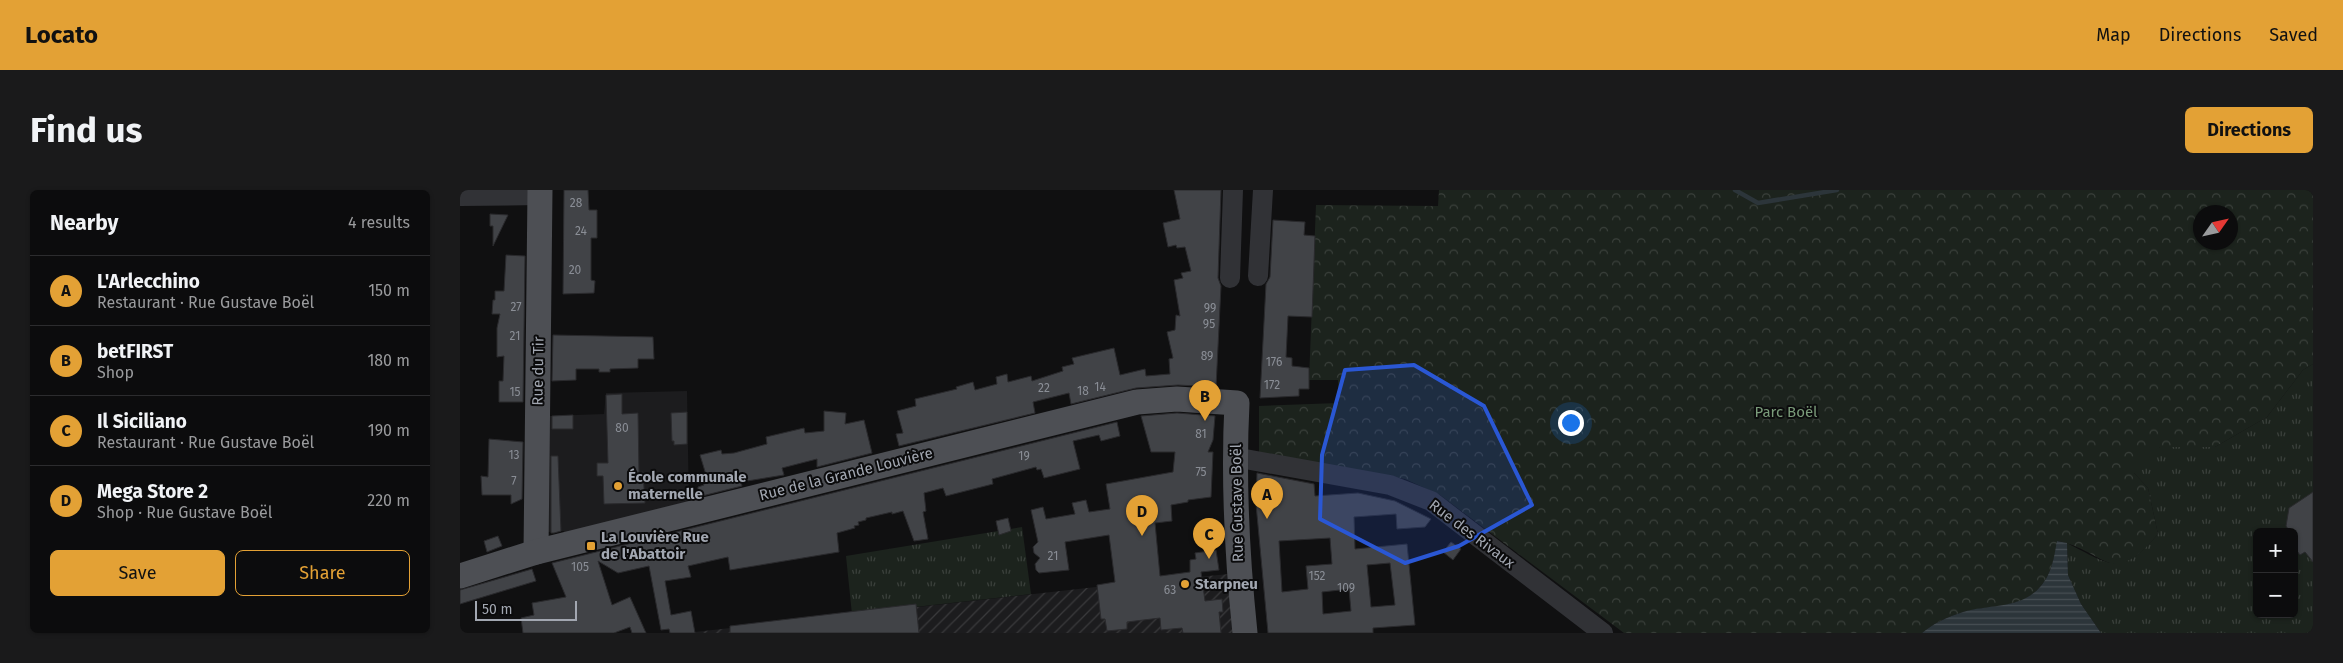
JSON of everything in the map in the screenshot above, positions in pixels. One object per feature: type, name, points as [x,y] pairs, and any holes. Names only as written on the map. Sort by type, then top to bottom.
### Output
[{"type":"main road","name":"Rue du Tir","points":[[536,552],[540,192]]},
{"type":"main road","name":"Rue de la Grande Louvière","points":[[460,576],[536,552],[1137,402],[1177,399],[1237,403]]},
{"type":"main road","name":"Rue Gustave Boël","points":[[1237,403],[1234,457],[1238,569],[1245,633]]},
{"type":"street","points":[[1230,278],[1233,190]]},
{"type":"street","points":[[1258,276],[1263,190]]},
{"type":"street","points":[[460,196],[540,192]]},
{"type":"street","name":"Rue des Rivaux","points":[[1234,457],[1390,486],[1431,501],[1603,633]]},
{"type":"highlighted area","points":[[1414,365],[1484,406],[1532,505],[1459,546],[1405,563],[1320,519],[1322,455],[1345,370]]},
{"type":"shaded area","name":"École communale maternelle","points":[[687,391],[689,508],[562,539],[564,531],[548,532],[549,416],[604,414],[606,393]]},
{"type":"shaded area","points":[[2057,541],[2067,543],[2068,575],[2081,604],[2101,633],[1922,633],[1936,623],[1957,614],[1975,609],[2010,604],[2031,595],[2040,587],[2048,575],[2053,563]]},
{"type":"shaded area","points":[[1239,573],[1245,633],[686,633],[1096,587]]},
{"type":"green space","name":"Parc Boël","points":[[1439,190],[2313,190],[2313,364],[2303,370],[2267,417],[2215,447],[2160,447],[2134,473],[2148,488],[2158,534],[2142,551],[2129,561],[2119,564],[2109,563],[2088,552],[2058,541],[2048,575],[2032,595],[2011,604],[1975,609],[1957,614],[1936,623],[1922,633],[1624,633],[1440,495],[1405,479],[1259,453],[1259,406],[1339,403],[1338,380],[1309,380],[1316,205],[1438,206]]},
{"type":"green space","points":[[2313,364],[2313,633],[2101,633],[2081,604],[2068,575],[2067,543],[2106,562],[2125,562],[2135,557],[2158,534],[2148,488],[2134,473],[2135,461],[2160,447],[2215,447],[2267,417],[2303,370]]},
{"type":"green space","points":[[1022,527],[1031,594],[852,614],[846,556]]},
{"type":"building","points":[[564,190],[588,190],[589,210],[597,210],[597,238],[591,238],[591,280],[595,281],[594,293],[563,294]]},
{"type":"building","points":[[1174,190],[1221,190],[1218,278],[1221,286],[1216,387],[1178,385],[1136,388],[1071,404],[1069,393],[1033,402],[1035,413],[899,446],[896,434],[903,433],[897,411],[916,406],[915,399],[957,389],[956,387],[973,382],[975,390],[997,384],[996,377],[1007,374],[1008,382],[1031,376],[1032,381],[1063,371],[1062,367],[1074,364],[1072,358],[1114,348],[1120,375],[1145,369],[1146,376],[1170,374],[1169,359],[1173,358],[1167,332],[1175,330],[1176,315],[1180,316],[1174,280],[1183,278],[1181,273],[1191,271],[1185,247],[1177,248],[1176,245],[1168,247],[1163,223],[1180,219]]},
{"type":"building","points":[[490,214],[508,215],[493,246],[493,226],[490,226]]},
{"type":"building","points":[[1273,220],[1305,222],[1304,235],[1315,236],[1312,317],[1288,316],[1286,357],[1292,358],[1292,366],[1309,368],[1309,389],[1299,389],[1299,396],[1260,398],[1266,284],[1270,277]]},
{"type":"building","points":[[506,255],[525,256],[523,402],[499,402],[499,381],[503,381],[504,356],[497,357],[497,328],[500,314],[492,314],[495,291],[504,291]]},
{"type":"building","points":[[553,335],[653,337],[654,359],[638,359],[638,368],[610,369],[610,372],[599,372],[599,369],[576,369],[576,380],[552,381]]},
{"type":"building","points":[[622,394],[622,414],[638,413],[639,473],[643,472],[645,503],[604,504],[603,476],[597,476],[597,463],[608,463],[606,395]]},
{"type":"building","points":[[824,411],[846,413],[845,424],[864,420],[872,453],[817,467],[817,459],[782,468],[784,475],[741,482],[742,486],[698,497],[698,487],[704,485],[702,480],[707,478],[700,455],[721,450],[722,454],[734,453],[767,444],[766,437],[804,428],[805,433],[824,431]]},
{"type":"building","points":[[687,412],[687,444],[674,445],[674,441],[672,441],[671,413]]},
{"type":"building","points":[[1177,413],[1215,416],[1213,440],[1208,452],[1213,452],[1211,497],[1188,500],[1188,502],[1171,505],[1172,521],[1155,523],[1160,576],[1190,572],[1190,560],[1196,559],[1195,553],[1216,550],[1219,570],[1201,572],[1205,601],[1222,599],[1223,612],[1219,612],[1221,633],[1183,633],[1182,628],[1161,630],[1160,618],[1127,622],[1127,629],[1107,631],[1105,619],[1101,619],[1097,585],[1115,582],[1109,535],[1065,542],[1069,570],[1039,573],[1036,570],[1035,564],[1040,558],[1034,553],[1033,547],[1038,542],[1031,510],[1043,507],[1046,519],[1075,514],[1072,503],[1086,500],[1089,512],[1110,509],[1106,484],[1173,472],[1175,452],[1151,452],[1141,416]]},
{"type":"building","points":[[573,415],[573,429],[552,429],[552,416]]},
{"type":"building","points":[[1117,422],[1120,436],[1101,441],[1099,435],[1073,441],[1080,469],[1044,478],[1041,469],[1037,470],[1036,467],[992,479],[993,484],[946,496],[943,488],[924,493],[926,511],[923,512],[928,539],[914,541],[903,511],[892,514],[892,512],[866,518],[866,520],[858,522],[859,525],[854,526],[855,528],[837,533],[839,552],[730,570],[728,557],[688,566],[691,577],[665,581],[671,615],[691,611],[695,633],[670,633],[669,629],[661,630],[649,566],[618,573],[598,561],[612,605],[630,597],[646,633],[632,633],[630,627],[614,633],[523,633],[521,618],[534,615],[532,603],[566,597],[552,563]]},
{"type":"building","points":[[489,439],[523,442],[522,499],[511,504],[511,495],[482,495],[481,476],[488,477]]},
{"type":"building","points":[[551,456],[558,456],[561,531],[554,533],[551,533]]},
{"type":"building","points":[[1257,473],[1314,484],[1315,496],[1358,493],[1395,501],[1431,519],[1425,527],[1397,529],[1396,514],[1354,517],[1355,549],[1407,544],[1415,625],[1373,628],[1373,633],[1268,633],[1256,504]],"holes":[[[1330,538],[1332,564],[1306,566],[1308,589],[1282,592],[1279,541]],[[1390,563],[1395,605],[1371,607],[1367,565]],[[1349,589],[1351,611],[1323,614],[1322,592]]]},
{"type":"building","points":[[2313,492],[2313,562],[2305,552],[2300,555],[2298,552],[2298,528],[2287,528],[2286,526],[2289,508]]},
{"type":"building","points":[[1008,518],[1011,531],[999,535],[996,521]]},
{"type":"building","points":[[498,536],[502,546],[487,552],[484,541]]},
{"type":"building","points":[[1451,542],[1461,549],[1453,560],[1443,552]]},
{"type":"building","points":[[532,569],[536,581],[460,604],[460,590]]},
{"type":"building","points":[[916,604],[919,633],[730,633],[730,626]]},
{"type":"waterway","points":[[1735,190],[1758,203],[1837,190]]},
{"type":"place","name":"betFIRST","points":[[1205,421]]},
{"type":"place","name":"École communale maternelle","points":[[618,486]]},
{"type":"place","name":"L'Arlecchino","points":[[1267,519]]},
{"type":"place","name":"Mega Store 2","points":[[1142,536]]},
{"type":"place","name":"La Louvière Rue de l'Abattoir","points":[[591,546]]},
{"type":"place","name":"Il Siciliano","points":[[1209,559]]},
{"type":"place","name":"Starpneu","points":[[1185,584]]}]
